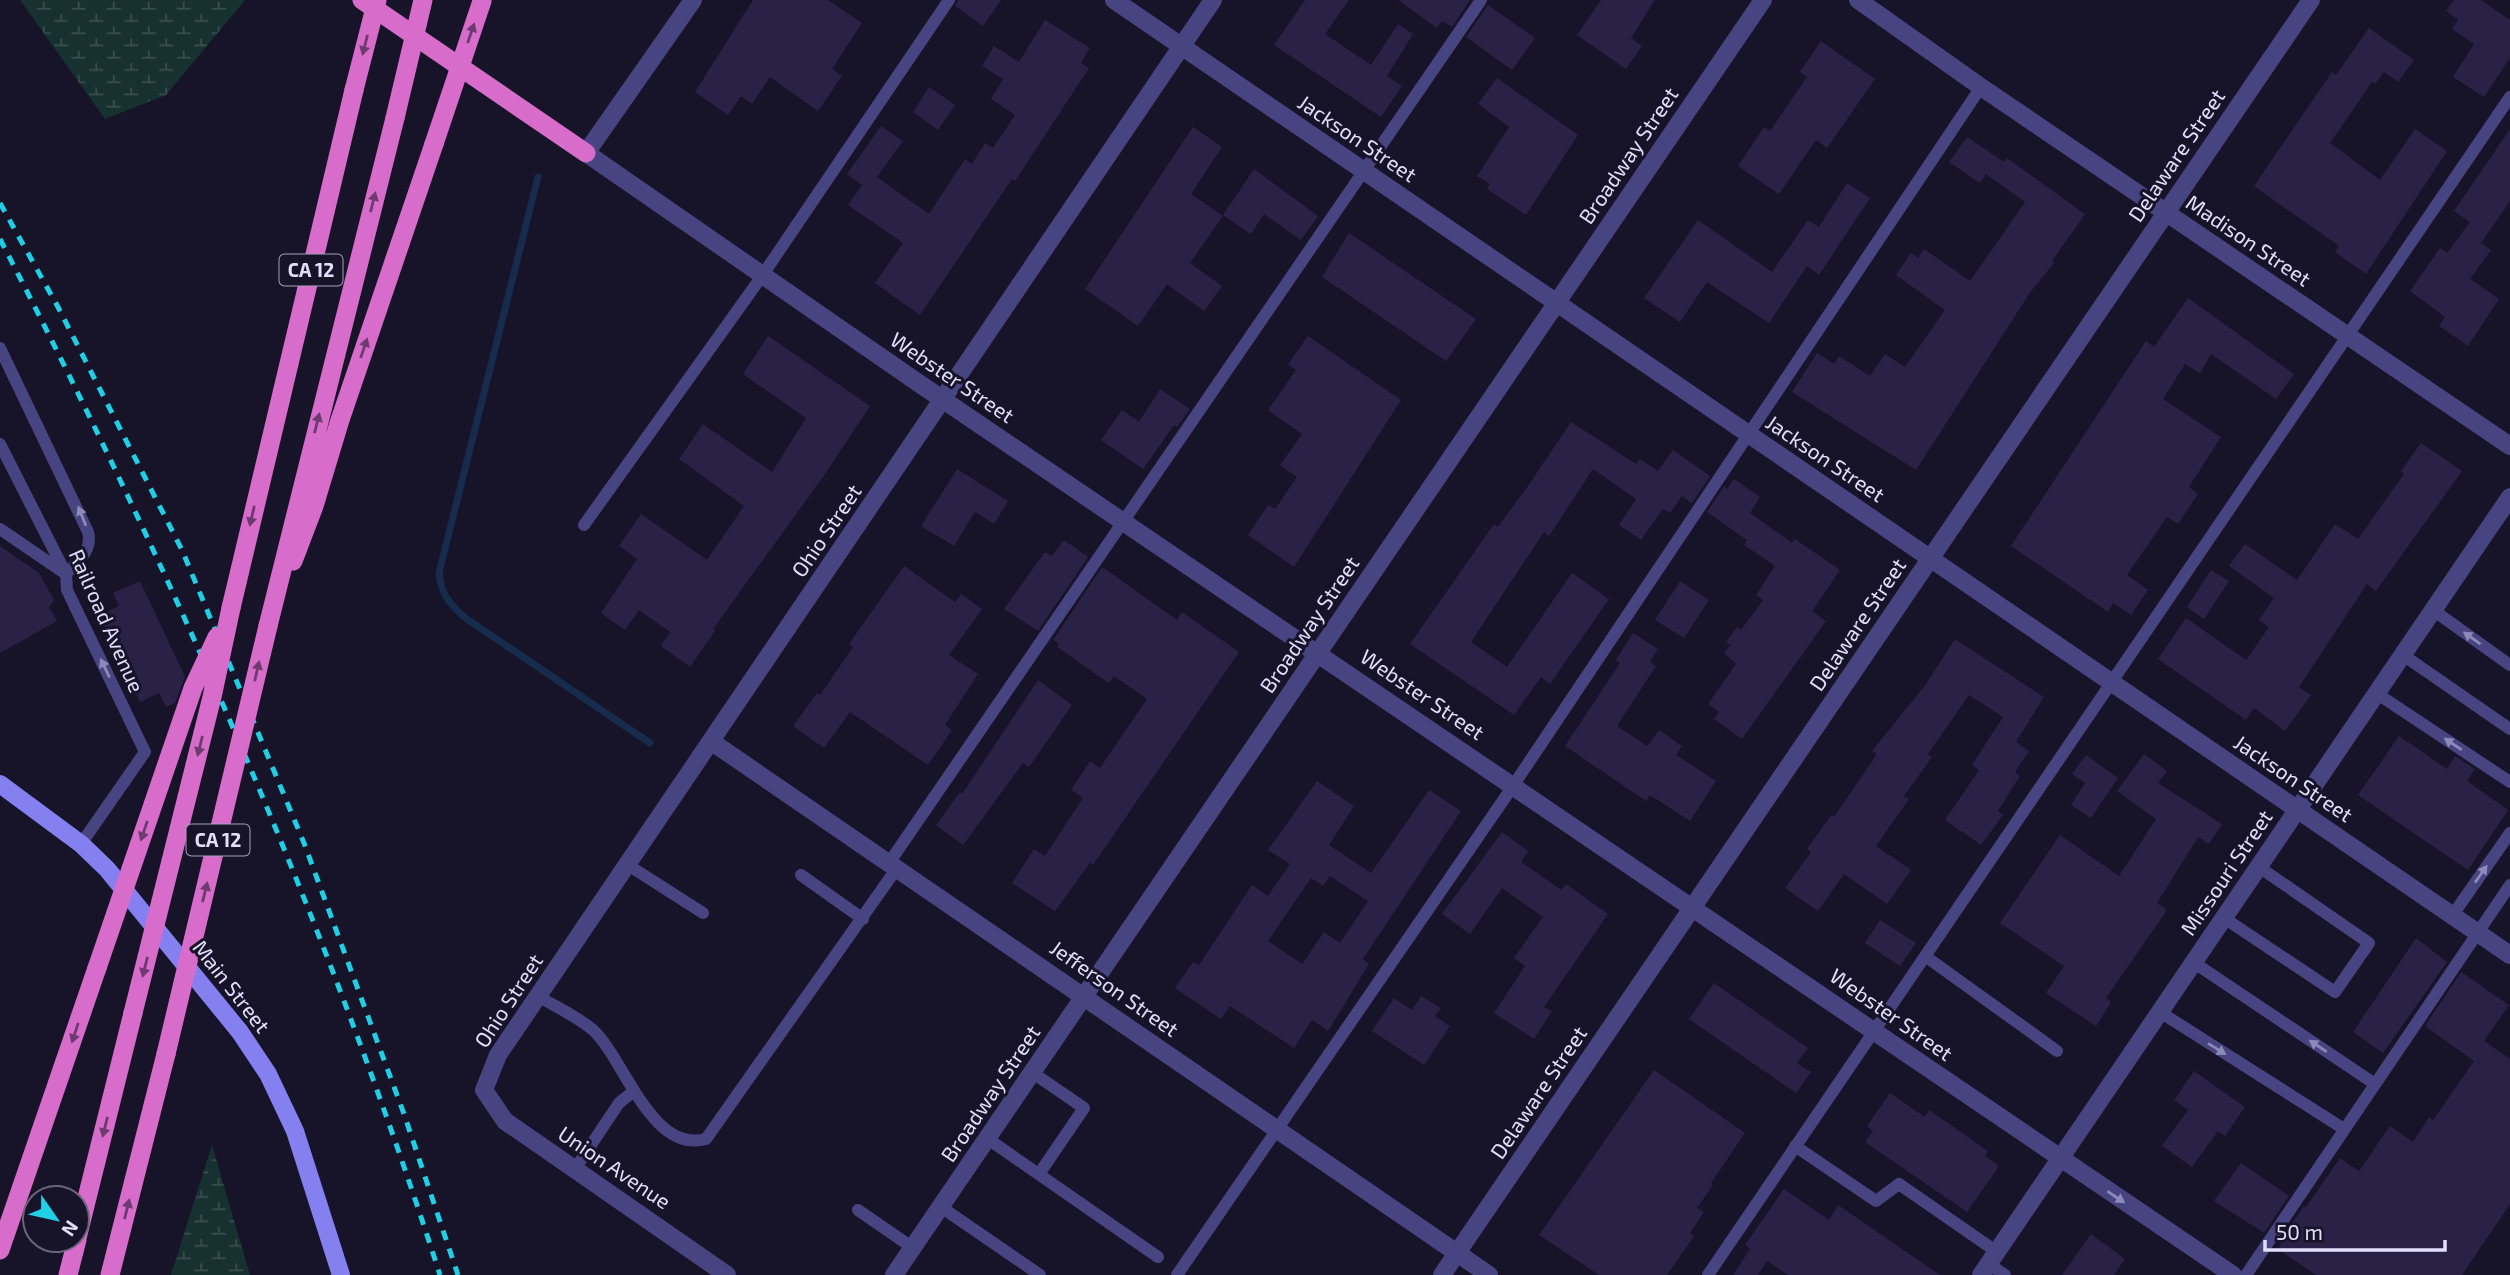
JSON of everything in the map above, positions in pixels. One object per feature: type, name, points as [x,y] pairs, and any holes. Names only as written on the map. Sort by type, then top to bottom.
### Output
[{"type":"highway","points":[[362,0],[586,153]]},
{"type":"highway","name":"CA 12","points":[[91,1184],[212,696],[268,449],[377,0]]},
{"type":"highway","name":"CA 12","points":[[110,1275],[166,1054],[300,489],[423,0]]},
{"type":"highway","points":[[268,626],[314,506],[340,420],[482,1]]},
{"type":"highway","points":[[0,1250],[193,688],[231,608]]},
{"type":"highway","name":"CA 12","points":[[68,1275],[73,1254]]},
{"type":"main road","name":"Main Street","points":[[0,784],[81,844],[107,869],[240,1032],[268,1074],[295,1132],[341,1275]]},
{"type":"street","points":[[586,153],[693,0]]},
{"type":"street","name":"Jackson Street","points":[[1114,0],[1558,301],[2510,956]]},
{"type":"street","name":"Ohio Street","points":[[484,1090],[498,1055],[1213,0]]},
{"type":"street","name":"Broadway Street","points":[[894,1275],[1763,0]]},
{"type":"street","name":"Madison Street","points":[[1858,0],[1981,87],[2510,446]]},
{"type":"street","name":"Delaware Street","points":[[1442,1275],[2311,0]]},
{"type":"street","name":"Webster Street","points":[[586,153],[762,276],[2233,1275]]},
{"type":"street","name":"Missouri Street","points":[[1989,1264],[2510,497]]},
{"type":"street","name":"Jefferson Street","points":[[712,742],[1086,996],[1489,1275]]},
{"type":"street","name":"Union Avenue","points":[[484,1090],[505,1121],[717,1272]]},
{"type":"lane","points":[[584,526],[762,276],[949,0]]},
{"type":"lane","points":[[538,996],[594,1031],[650,1115],[686,1140],[706,1139],[863,919],[893,866],[1481,0]]},
{"type":"lane","points":[[1177,1275],[1513,786],[1981,87]]},
{"type":"lane","points":[[1708,1275],[2510,97]]},
{"type":"lane","points":[[0,348],[74,495],[91,541],[88,550],[66,574],[0,529]]},
{"type":"lane","name":"Railroad Avenue","points":[[0,444],[66,574],[67,590],[145,752],[81,844]]},
{"type":"lane","points":[[2433,611],[2510,665]]},
{"type":"lane","points":[[2403,655],[2510,729]]},
{"type":"lane","points":[[2376,693],[2510,782]]},
{"type":"lane","points":[[2452,916],[2510,833]]},
{"type":"lane","points":[[628,865],[704,913]]},
{"type":"lane","points":[[2224,918],[2334,992],[2369,943],[2259,867]]},
{"type":"lane","points":[[801,875],[863,919]]},
{"type":"lane","points":[[2245,1275],[2510,885]]},
{"type":"lane","points":[[1925,956],[2057,1051]]},
{"type":"lane","points":[[2193,962],[2375,1084]]},
{"type":"lane","points":[[2160,1012],[2344,1129]]},
{"type":"lane","points":[[1033,1073],[1084,1108],[1039,1174]]},
{"type":"lane","points":[[575,1169],[624,1098],[634,1091]]},
{"type":"lane","points":[[988,1139],[1158,1257]]},
{"type":"lane","points":[[1795,1146],[1876,1201],[1899,1184],[2004,1275]]},
{"type":"lane","points":[[941,1207],[1040,1275]]},
{"type":"lane","points":[[858,1210],[913,1248]]},
{"type":"green space","points":[[20,0],[245,0],[166,95],[105,119]]},
{"type":"green space","points":[[212,1145],[250,1275],[171,1275]]},
{"type":"building","points":[[753,0],[828,0],[862,23],[832,69],[842,76],[818,111],[770,77],[752,104],[741,96],[728,115],[695,92]]},
{"type":"building","points":[[958,0],[1001,0],[983,26],[955,6]]},
{"type":"building","points":[[1305,0],[1349,0],[1325,34],[1371,65],[1398,24],[1413,34],[1387,76],[1402,86],[1381,117],[1274,45]]},
{"type":"building","points":[[1398,0],[1470,0],[1452,27],[1442,21],[1437,28]]},
{"type":"building","points":[[1601,0],[1655,0],[1631,38],[1642,46],[1626,69],[1577,35]]},
{"type":"building","points":[[2454,0],[2481,0],[2510,20],[2510,58],[2484,97],[2453,77],[2474,44],[2452,29],[2458,20],[2446,11]]},
{"type":"building","points":[[1488,5],[1535,38],[1512,70],[1466,37]]},
{"type":"building","points":[[1045,20],[1090,48],[1081,63],[1089,68],[1015,181],[1012,179],[920,315],[875,283],[903,243],[848,205],[862,185],[847,174],[881,126],[903,141],[877,177],[929,214],[965,159],[972,164],[985,143],[993,148],[1015,115],[991,99],[1003,79],[982,66],[994,46],[1019,62]]},
{"type":"building","points":[[2369,28],[2414,60],[2398,82],[2384,72],[2375,84],[2372,82],[2330,143],[2380,180],[2415,129],[2447,151],[2366,274],[2335,252],[2339,246],[2254,186],[2332,72],[2336,75]]},
{"type":"building","points":[[1821,41],[1875,79],[1827,148],[1816,140],[1779,194],[1738,166],[1764,127],[1770,131],[1807,77],[1800,72]]},
{"type":"building","points":[[1497,78],[1578,135],[1526,215],[1487,189],[1490,184],[1477,176],[1509,127],[1478,104]]},
{"type":"building","points":[[929,87],[955,105],[938,130],[913,112]]},
{"type":"building","points":[[1193,127],[1222,147],[1191,194],[1223,216],[1190,263],[1222,286],[1204,311],[1167,284],[1138,326],[1085,289]]},
{"type":"building","points":[[2510,129],[2510,201],[2481,243],[2491,250],[2470,279],[2499,299],[2468,346],[2439,326],[2445,317],[2410,291],[2440,248],[2447,253],[2470,222],[2454,211]]},
{"type":"building","points":[[1967,137],[2004,162],[2007,158],[2085,214],[2052,261],[2054,263],[2031,291],[1916,470],[1792,392],[1817,353],[1834,364],[1839,356],[1870,376],[1885,354],[1905,367],[1945,310],[1896,275],[1911,253],[1918,258],[1924,249],[1970,281],[2025,202],[1986,174],[1980,183],[1949,162]]},
{"type":"building","points":[[1254,169],[1318,216],[1301,240],[1264,214],[1251,234],[1223,215]]},
{"type":"building","points":[[1847,183],[1870,198],[1819,275],[1807,266],[1769,323],[1707,282],[1680,322],[1644,298],[1698,220],[1772,272],[1808,220],[1819,227]]},
{"type":"building","points":[[1349,233],[1476,319],[1446,361],[1322,277]]},
{"type":"building","points":[[2188,298],[2294,374],[2276,399],[2211,354],[2200,373],[2185,364],[2163,399],[2221,437],[2189,487],[2198,494],[2178,524],[2167,517],[2127,575],[2148,590],[2131,615],[2113,603],[2108,612],[2011,546],[2146,341],[2154,347]]},
{"type":"building","points":[[768,336],[870,406],[825,474],[713,629],[715,631],[690,667],[661,646],[670,632],[639,610],[625,630],[601,613],[637,559],[619,546],[641,514],[707,560],[744,506],[679,459],[703,424],[772,472],[806,418],[743,374]]},
{"type":"building","points":[[1308,336],[1401,400],[1294,567],[1248,535],[1268,505],[1275,509],[1297,477],[1280,465],[1302,434],[1268,410],[1296,370],[1288,364]]},
{"type":"building","points":[[1160,389],[1190,409],[1177,427],[1174,425],[1143,469],[1101,440],[1122,410],[1139,422]]},
{"type":"building","points":[[1571,422],[1636,464],[1640,459],[1658,471],[1673,450],[1710,476],[1692,503],[1682,496],[1670,513],[1663,509],[1641,540],[1619,525],[1636,499],[1593,469],[1549,536],[1544,532],[1471,642],[1507,667],[1572,573],[1609,599],[1550,684],[1541,677],[1514,715],[1410,644],[1494,524],[1498,527],[1530,483]]},
{"type":"building","points":[[2421,443],[2462,471],[2376,591],[2367,584],[2299,687],[2311,695],[2285,731],[2254,708],[2246,720],[2158,659],[2186,618],[2246,660],[2269,627],[2259,620],[2274,598],[2229,566],[2245,544],[2297,580],[2335,524],[2358,539],[2404,474],[2401,471]]},
{"type":"building","points":[[957,469],[1008,501],[994,524],[975,512],[954,546],[921,526]]},
{"type":"building","points":[[1734,479],[1760,497],[1750,513],[1792,543],[1795,539],[1840,570],[1812,611],[1826,621],[1742,739],[1714,719],[1719,712],[1708,704],[1736,664],[1724,653],[1730,645],[1726,642],[1737,627],[1741,630],[1763,600],[1756,595],[1775,566],[1744,545],[1747,540],[1707,512],[1724,486],[1727,489]]},
{"type":"building","points":[[1064,540],[1088,557],[1038,631],[1004,609],[1045,552],[1052,556]]},
{"type":"building","points":[[0,546],[39,573],[54,600],[49,607],[57,621],[0,653]]},
{"type":"building","points":[[904,566],[955,602],[961,594],[982,609],[949,655],[978,674],[945,725],[952,730],[928,765],[850,712],[824,748],[793,726],[817,693],[820,695],[853,647],[849,644]]},
{"type":"building","points":[[1102,567],[1177,620],[1182,612],[1239,652],[1093,865],[1090,863],[1055,911],[1012,883],[1034,849],[1045,856],[1083,798],[1071,790],[1090,761],[1100,768],[1147,699],[1114,676],[1109,683],[1057,647],[1059,644],[1053,640]]},
{"type":"building","points":[[2211,570],[2229,581],[2204,619],[2187,607]]},
{"type":"building","points":[[140,581],[185,677],[175,703],[166,707],[159,693],[140,702],[99,616],[119,606],[113,593]]},
{"type":"building","points":[[1680,581],[1709,600],[1684,638],[1655,620]]},
{"type":"building","points":[[1633,633],[1658,649],[1650,662],[1656,666],[1617,726],[1647,746],[1659,730],[1682,746],[1676,755],[1716,781],[1690,821],[1650,795],[1646,801],[1565,746],[1620,663],[1616,660]]},
{"type":"building","points":[[1955,639],[2044,697],[2016,742],[2029,751],[2015,772],[2020,776],[1998,811],[2003,815],[1981,845],[1945,820],[1979,770],[1972,765],[2003,717],[1969,695],[1928,754],[1932,757],[1904,796],[1909,799],[1876,846],[1911,870],[1887,904],[1844,874],[1818,911],[1785,888],[1811,852],[1807,849],[1831,815],[1834,817],[1877,754],[1872,751],[1926,684]]},
{"type":"building","points":[[1038,680],[1072,705],[1029,767],[1023,763],[963,845],[936,825],[960,792],[962,794]]},
{"type":"building","points":[[2399,736],[2447,769],[2455,756],[2475,769],[2467,781],[2508,810],[2468,870],[2358,795]]},
{"type":"building","points":[[2144,754],[2167,771],[2158,783],[2222,824],[2209,844],[2198,837],[2157,903],[2167,910],[2106,998],[2111,1002],[2096,1026],[2046,993],[2064,966],[2000,923],[2060,835],[2119,876],[2156,819],[2117,791]]},
{"type":"building","points":[[2086,755],[2118,778],[2091,818],[2071,805],[2085,783],[2072,774]]},
{"type":"building","points":[[1317,781],[1354,806],[1329,845],[1371,873],[1429,790],[1461,811],[1363,959],[1369,964],[1328,1031],[1312,1020],[1294,1048],[1230,1006],[1221,1019],[1175,988],[1193,962],[1199,965],[1252,885],[1268,896],[1290,864],[1268,850]],"holes":[[[1330,876],[1368,901],[1340,943],[1324,932],[1302,964],[1268,941],[1311,878],[1323,886]]]},
{"type":"building","points":[[1502,832],[1528,851],[1521,862],[1561,890],[1566,884],[1608,914],[1544,1007],[1552,1011],[1534,1039],[1494,1013],[1525,966],[1514,958],[1543,917],[1502,888],[1470,934],[1442,914]]},
{"type":"building","points":[[1880,920],[1916,943],[1900,966],[1865,943]]},
{"type":"building","points":[[2416,938],[2447,962],[2383,1053],[2353,1032]]},
{"type":"building","points":[[2461,972],[2509,1005],[2484,1041],[2510,1059],[2510,1204],[2462,1275],[2316,1275],[2278,1249],[2281,1244],[2279,1242],[2304,1206],[2306,1207],[2340,1158],[2359,1171],[2390,1126],[2413,1142],[2429,1117],[2433,1120],[2474,1061],[2425,1026]]},
{"type":"building","points":[[1714,983],[1808,1048],[1797,1063],[1811,1072],[1796,1093],[1689,1019]]},
{"type":"building","points":[[1421,996],[1441,1008],[1435,1016],[1450,1026],[1424,1065],[1372,1031],[1394,998],[1412,1010]]},
{"type":"building","points":[[1654,1070],[1745,1133],[1697,1208],[1704,1212],[1690,1233],[1694,1236],[1667,1275],[1599,1275],[1539,1235]]},
{"type":"building","points":[[2194,1071],[2245,1107],[2225,1136],[2218,1131],[2192,1167],[2162,1146],[2188,1110],[2174,1100]]},
{"type":"building","points":[[1890,1093],[1925,1117],[1929,1110],[1988,1151],[1985,1156],[1999,1166],[1967,1212],[1865,1142],[1873,1131],[1867,1126]]},
{"type":"building","points":[[2241,1163],[2289,1196],[2264,1233],[2214,1201]]},
{"type":"building","points":[[1784,1189],[1829,1220],[1838,1205],[1940,1275],[1788,1275],[1767,1261],[1758,1275],[1733,1275],[1750,1249],[1745,1245]]},
{"type":"building","points":[[2091,1234],[2125,1259],[2114,1275],[2062,1275]]},
{"type":"waterway","points":[[538,177],[439,573],[440,580],[447,598],[464,617],[650,743]]},
{"type":"railway","points":[[0,203],[58,307],[182,550],[304,843],[404,1114],[458,1275]]},
{"type":"railway","points":[[0,239],[126,491],[242,748],[347,1009],[440,1275]]}]
